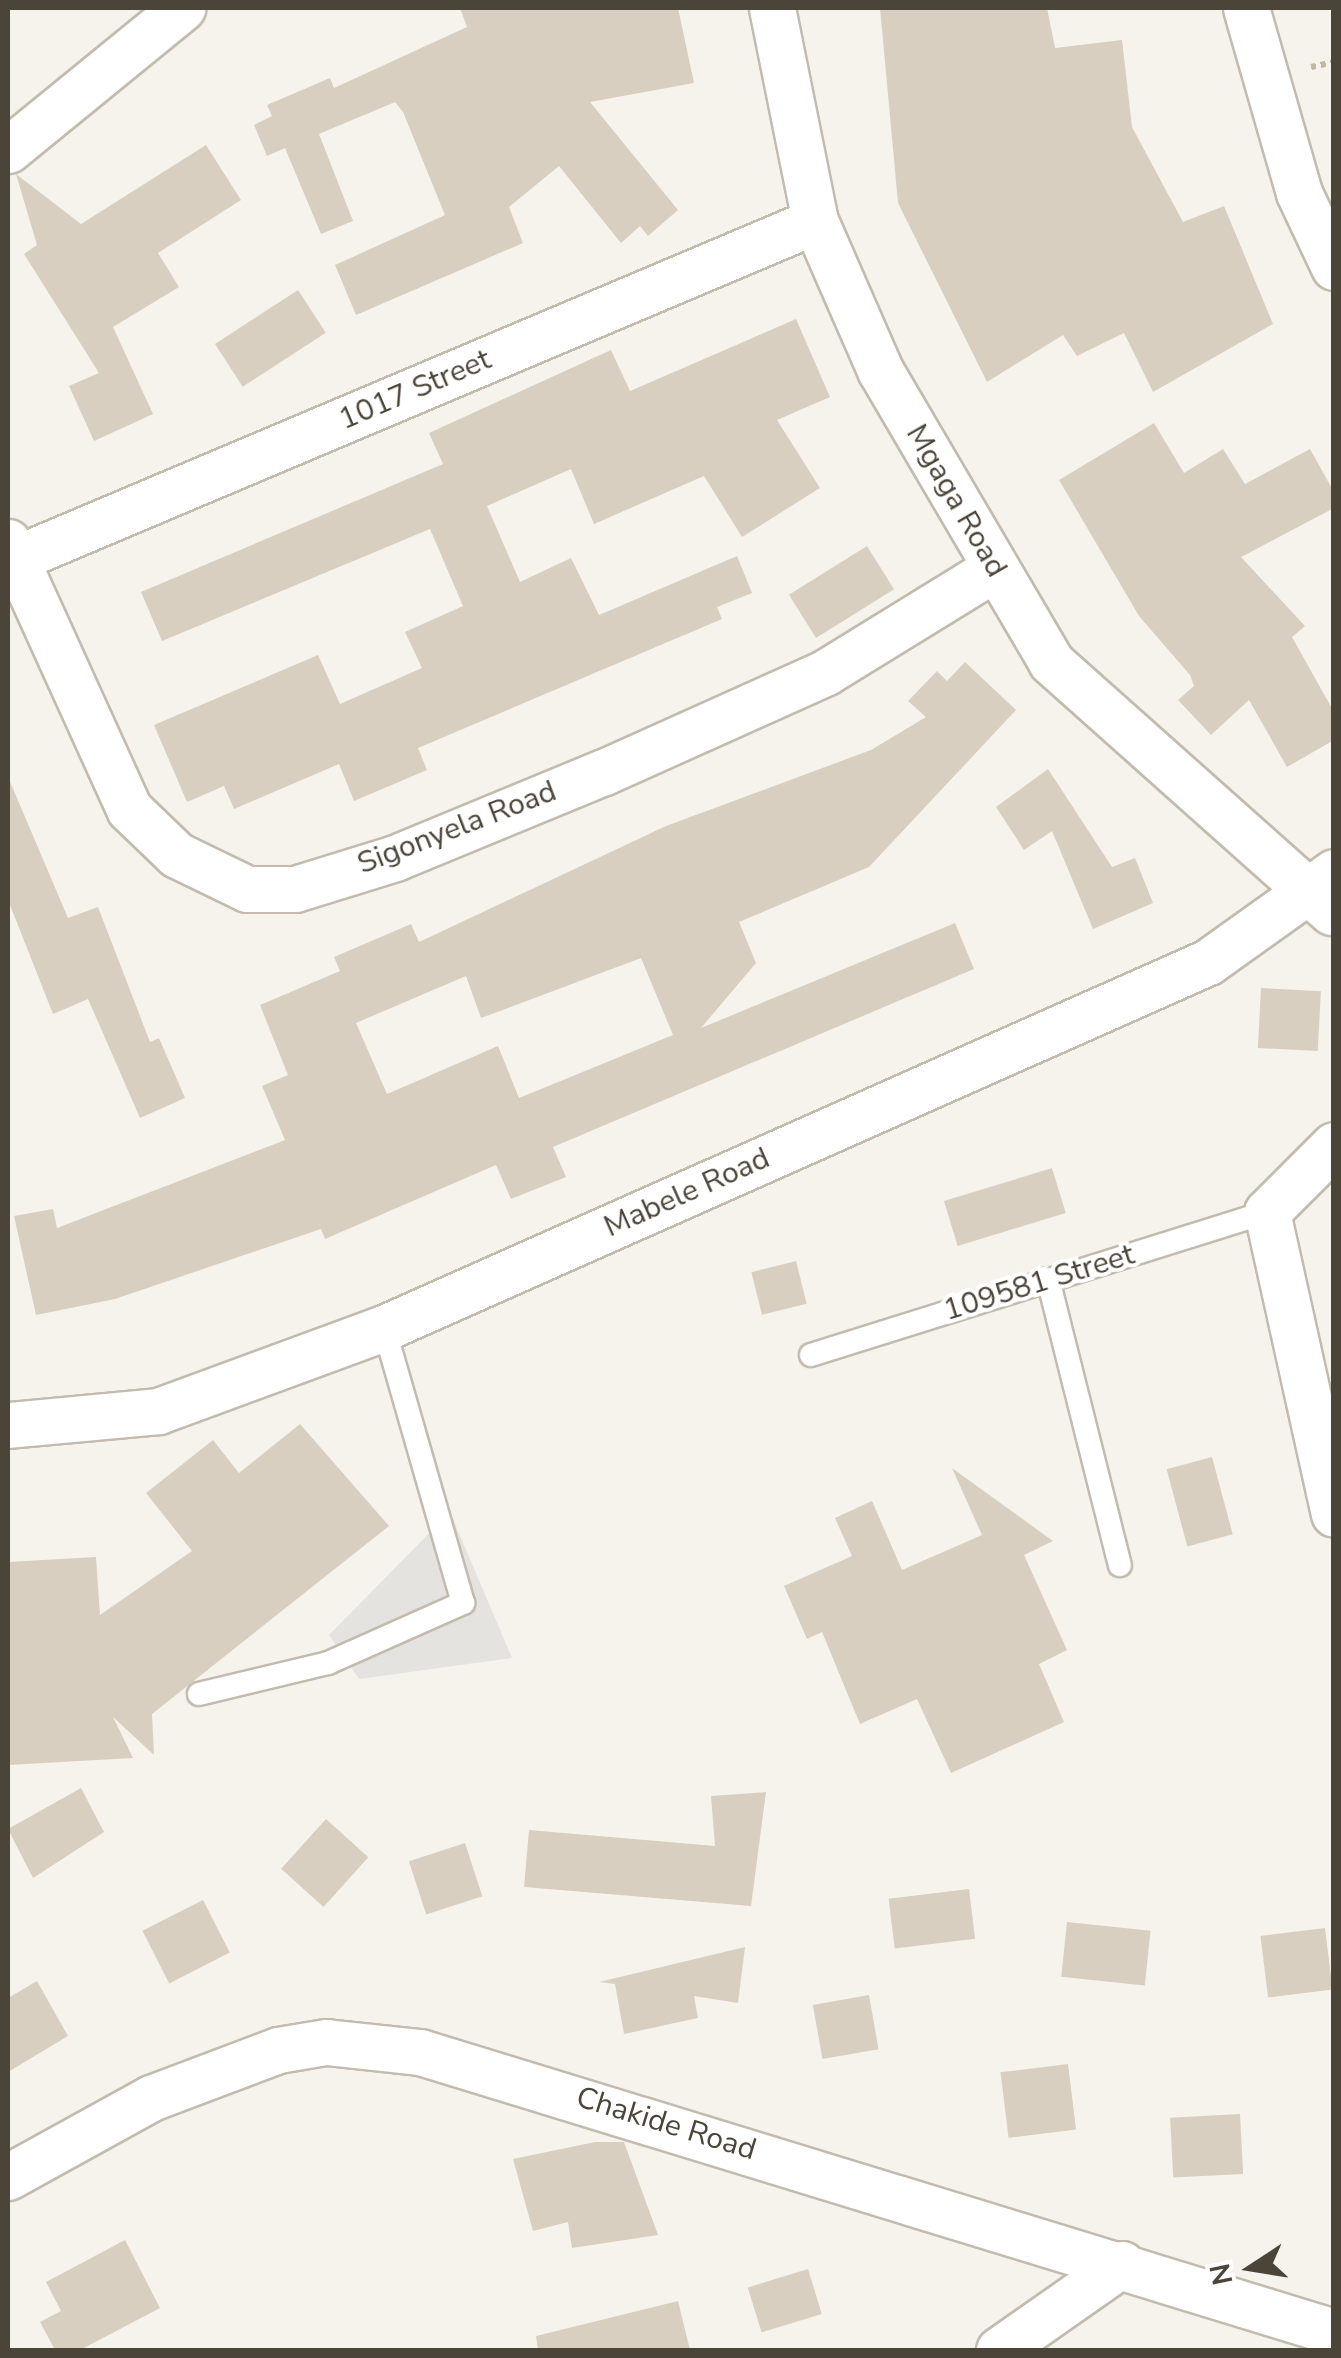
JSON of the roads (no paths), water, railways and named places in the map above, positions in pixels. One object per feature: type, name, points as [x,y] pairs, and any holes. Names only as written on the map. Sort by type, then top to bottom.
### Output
[{"type":"street","points":[[8,150],[182,8]]},
{"type":"street","name":"Mgaga Road","points":[[772,8],[814,220],[880,370],[1051,662],[1325,893]]},
{"type":"street","points":[[1246,8],[1293,177],[1334,266]]},
{"type":"street","name":"1017 Street","points":[[12,550],[814,220]]},
{"type":"street","name":"Sigonyela Road","points":[[12,550],[22,618],[129,809],[177,856],[247,889],[295,888],[395,858],[826,672],[996,568]]},
{"type":"street","name":"Mabele Road","points":[[8,1425],[158,1410],[384,1328],[1208,962],[1325,893]]},
{"type":"street","points":[[1334,1145],[1267,1212],[1334,1514]]},
{"type":"street","name":"Chakide Road","points":[[8,2178],[229,2065],[326,2042],[491,2070],[1334,2332]]},
{"type":"street","points":[[999,2350],[1122,2264]]},
{"type":"lane","name":"109581 Street","points":[[811,1356],[1267,1212]]},
{"type":"lane","points":[[1048,1279],[1120,1565]]},
{"type":"lane","points":[[199,1694],[328,1664],[463,1603],[384,1328]]}]
